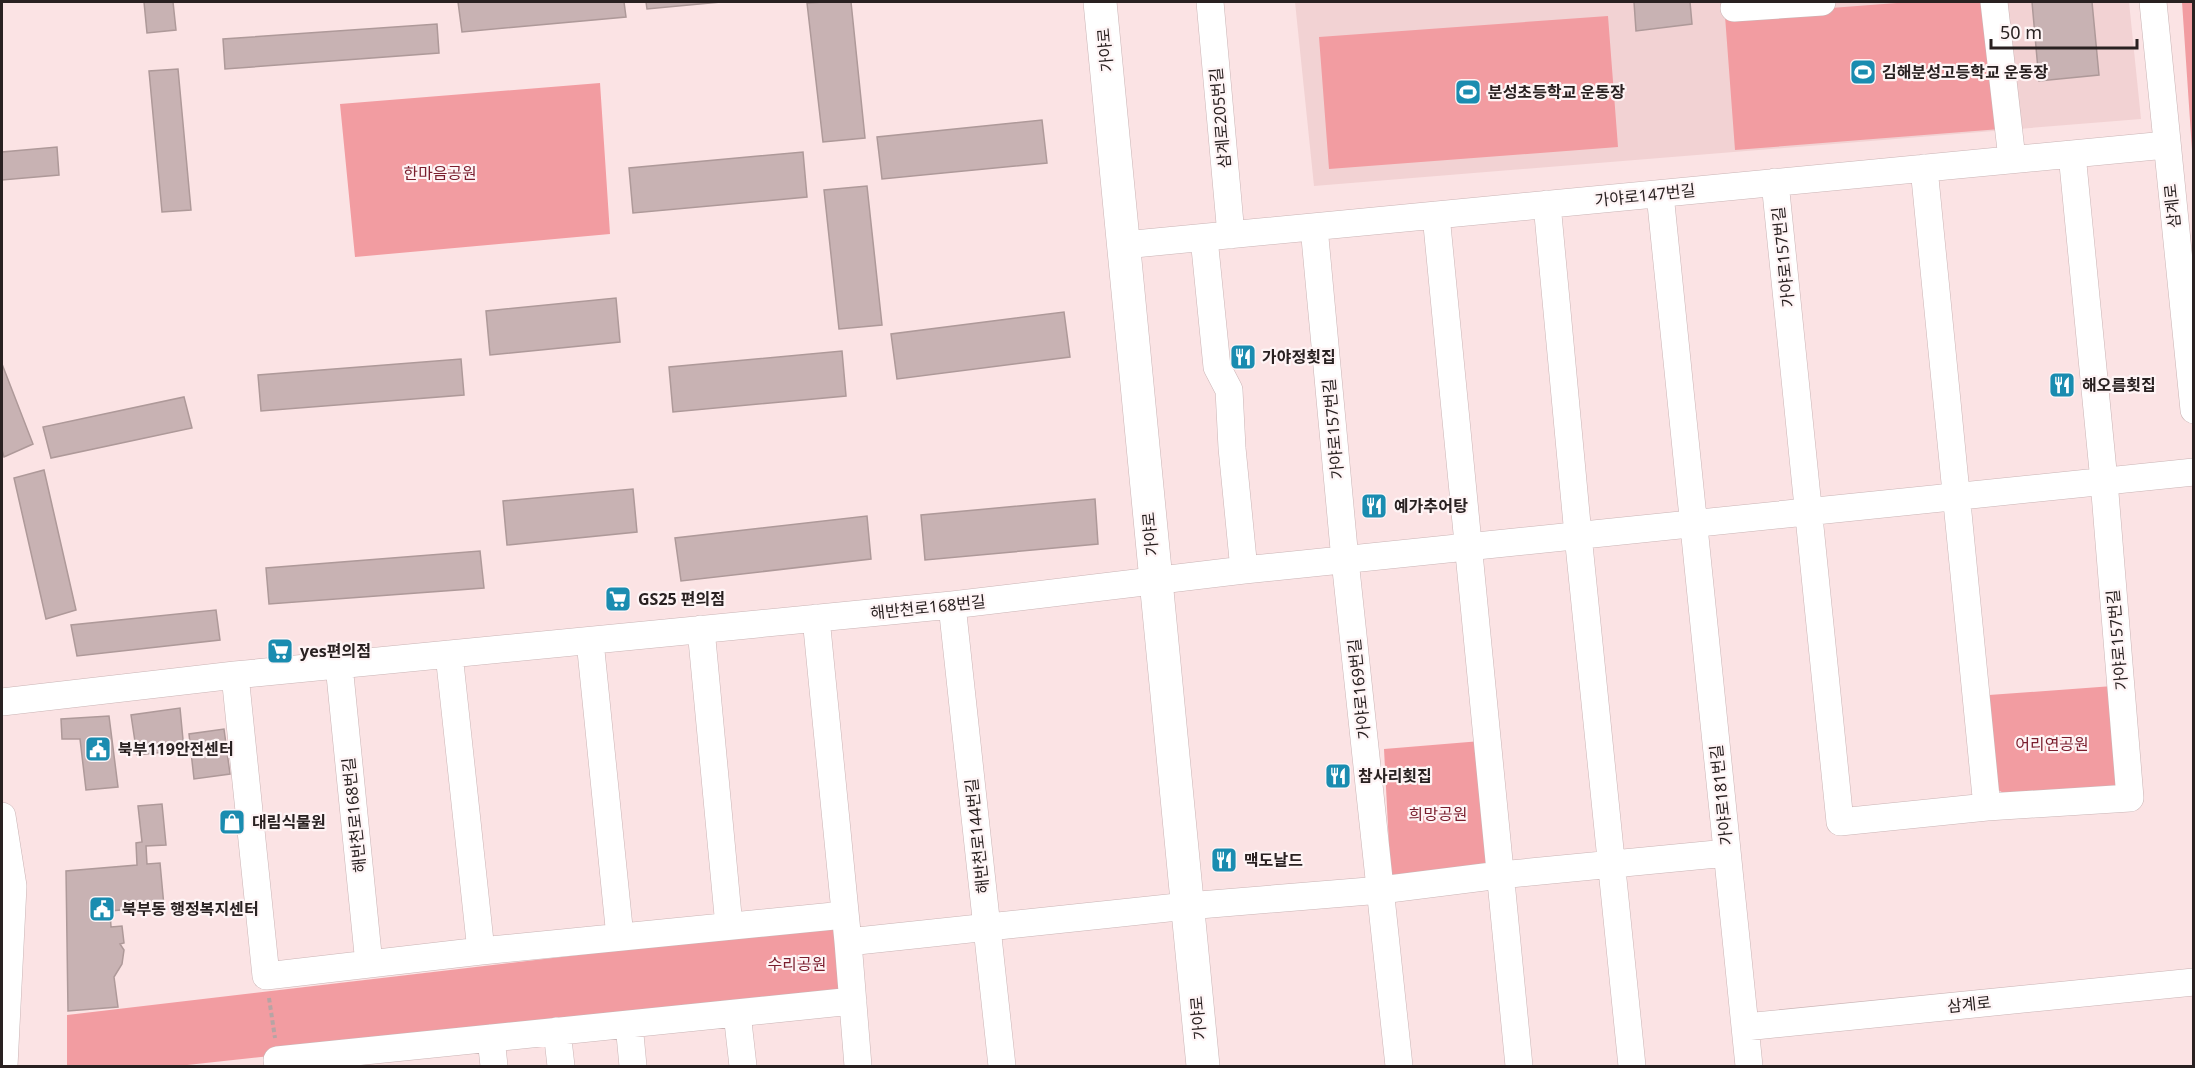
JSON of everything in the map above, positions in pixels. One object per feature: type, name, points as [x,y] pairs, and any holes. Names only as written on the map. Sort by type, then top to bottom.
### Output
[{"type":"main road","name":"가야로","points":[[1100,2],[1203,1066]]},
{"type":"street","name":"삼계로205번길","points":[[1210,2],[1231,235]]},
{"type":"street","points":[[1734,8],[1822,2]]},
{"type":"street","points":[[1994,2],[2012,159]]},
{"type":"street","name":"삼계로","points":[[2152,2],[2193,410]]},
{"type":"street","name":"가야로147번길","points":[[1124,245],[2166,145]]},
{"type":"street","name":"가야로157번길","points":[[1775,182],[1840,822],[1987,807],[2130,798],[2104,481],[2072,154]]},
{"type":"street","points":[[1924,168],[1987,807]]},
{"type":"street","points":[[1660,194],[1692,523]]},
{"type":"street","points":[[1547,204],[1610,863],[1632,1066]]},
{"type":"street","points":[[1436,215],[1519,1066]]},
{"type":"street","name":"가야로157번길","points":[[1314,227],[1345,560]]},
{"type":"street","points":[[1204,238],[1216,367],[1230,390],[1232,448],[1244,570]]},
{"type":"street","points":[[1155,580],[2193,472]]},
{"type":"street","name":"가야로181번길","points":[[1692,523],[1749,1066]]},
{"type":"street","name":"가야로169번길","points":[[1345,560],[1381,890]]},
{"type":"street","name":"해반천로168번길","points":[[2,702],[235,675],[952,605],[1155,580]]},
{"type":"street","name":"해반천로144번길","points":[[952,605],[1002,1066]]},
{"type":"street","points":[[816,618],[858,1066]]},
{"type":"street","points":[[701,628],[729,926]]},
{"type":"street","points":[[590,641],[620,937]]},
{"type":"street","points":[[449,654],[481,951]]},
{"type":"street","name":"해반천로168번길","points":[[339,665],[369,964]]},
{"type":"street","points":[[235,675],[266,976],[481,951],[844,915]]},
{"type":"street","points":[[2,816],[12,885],[4,1066]]},
{"type":"street","points":[[848,942],[1188,906],[1381,890],[1610,863],[1727,853]]},
{"type":"street","points":[[1381,890],[1399,1066]]},
{"type":"street","name":"삼계로","points":[[1745,1027],[2193,982]]},
{"type":"street","points":[[278,1063],[380,1058],[491,1038],[853,1001]]},
{"type":"street","points":[[737,1013],[743,1066]]},
{"type":"street","points":[[629,1024],[633,1066]]},
{"type":"street","points":[[557,1031],[561,1066]]},
{"type":"street","points":[[491,1038],[494,1066]]},
{"type":"path","points":[[266,976],[278,1063]]},
{"type":"shaded area","points":[[1295,2],[2129,2],[2141,119],[1314,186]]},
{"type":"green space","name":"김해분성고등학교 운동장","points":[[1910,2],[1990,2],[2000,129],[1735,150],[1725,16]]},
{"type":"green space","points":[[2182,2],[2193,2],[2193,165]]},
{"type":"green space","name":"분성초등학교 운동장","points":[[1608,16],[1618,147],[1329,169],[1319,37]]},
{"type":"green space","name":"한마음공원","points":[[600,83],[610,234],[355,257],[340,104]]},
{"type":"green space","name":"어리연공원","points":[[2113,686],[2120,793],[2017,800],[1996,789],[1989,695]]},
{"type":"green space","name":"희망공원","points":[[1481,741],[1494,872],[1391,884],[1384,749]]},
{"type":"green space","name":"수리공원","points":[[835,925],[841,994],[178,1066],[67,1066],[67,1015]]},
{"type":"building","points":[[144,2],[173,2],[176,30],[147,33]]},
{"type":"building","points":[[458,2],[624,2],[626,17],[462,32]]},
{"type":"building","points":[[646,2],[721,2],[647,9]]},
{"type":"building","points":[[851,2],[865,138],[823,142],[807,3]]},
{"type":"building","points":[[1634,2],[1690,2],[1692,24],[1636,31]]},
{"type":"building","points":[[2032,2],[2092,2],[2099,75],[2039,81]]},
{"type":"building","points":[[437,24],[439,53],[225,69],[223,39]]},
{"type":"building","points":[[178,69],[191,210],[162,212],[149,71]]},
{"type":"building","points":[[1042,120],[1047,163],[882,179],[877,137]]},
{"type":"building","points":[[57,147],[59,175],[2,180],[2,152]]},
{"type":"building","points":[[803,152],[807,197],[633,213],[629,168]]},
{"type":"building","points":[[867,186],[882,325],[839,329],[824,190]]},
{"type":"building","points":[[616,298],[620,342],[490,355],[486,311]]},
{"type":"building","points":[[1064,312],[1070,357],[897,379],[891,334]]},
{"type":"building","points":[[842,351],[846,396],[673,412],[669,367]]},
{"type":"building","points":[[461,359],[464,395],[261,411],[258,375]]},
{"type":"building","points":[[2,364],[33,444],[4,457],[2,450]]},
{"type":"building","points":[[184,397],[192,428],[51,458],[43,427]]},
{"type":"building","points":[[44,470],[76,610],[46,619],[14,478]]},
{"type":"building","points":[[633,489],[637,532],[507,545],[503,501]]},
{"type":"building","points":[[1095,499],[1098,544],[925,560],[921,515]]},
{"type":"building","points":[[867,516],[871,559],[681,581],[675,538]]},
{"type":"building","points":[[480,551],[484,588],[269,604],[266,568]]},
{"type":"building","points":[[216,610],[220,640],[77,656],[71,625]]},
{"type":"building","points":[[180,708],[184,750],[137,755],[131,715]]},
{"type":"building","name":"북부119안전센터","points":[[109,716],[118,787],[86,790],[80,739],[62,739],[61,719]]},
{"type":"building","points":[[224,729],[230,774],[194,779],[189,734]]},
{"type":"building","name":"북부동 행정복지센터","points":[[162,804],[166,845],[146,846],[147,864],[160,863],[164,906],[110,911],[111,927],[122,926],[124,943],[120,944],[124,950],[122,964],[114,977],[118,1007],[68,1011],[66,871],[137,865],[136,843],[142,842],[138,806]]},
{"type":"place","name":"김해분성고등학교 운동장","points":[[1863,72]]},
{"type":"place","name":"분성초등학교 운동장","points":[[1468,92]]},
{"type":"place","name":"가야정횟집","points":[[1243,357]]},
{"type":"place","name":"해오름횟집","points":[[2062,385]]},
{"type":"place","name":"예가추어탕","points":[[1374,506]]},
{"type":"place","name":"GS25 편의점","points":[[618,599]]},
{"type":"place","name":"yes편의점","points":[[280,651]]},
{"type":"place","name":"북부119안전센터","points":[[98,749]]},
{"type":"place","name":"참사리횟집","points":[[1338,776]]},
{"type":"place","name":"대림식물원","points":[[232,822]]},
{"type":"place","name":"맥도날드","points":[[1224,860]]},
{"type":"place","name":"북부동 행정복지센터","points":[[102,909]]}]
